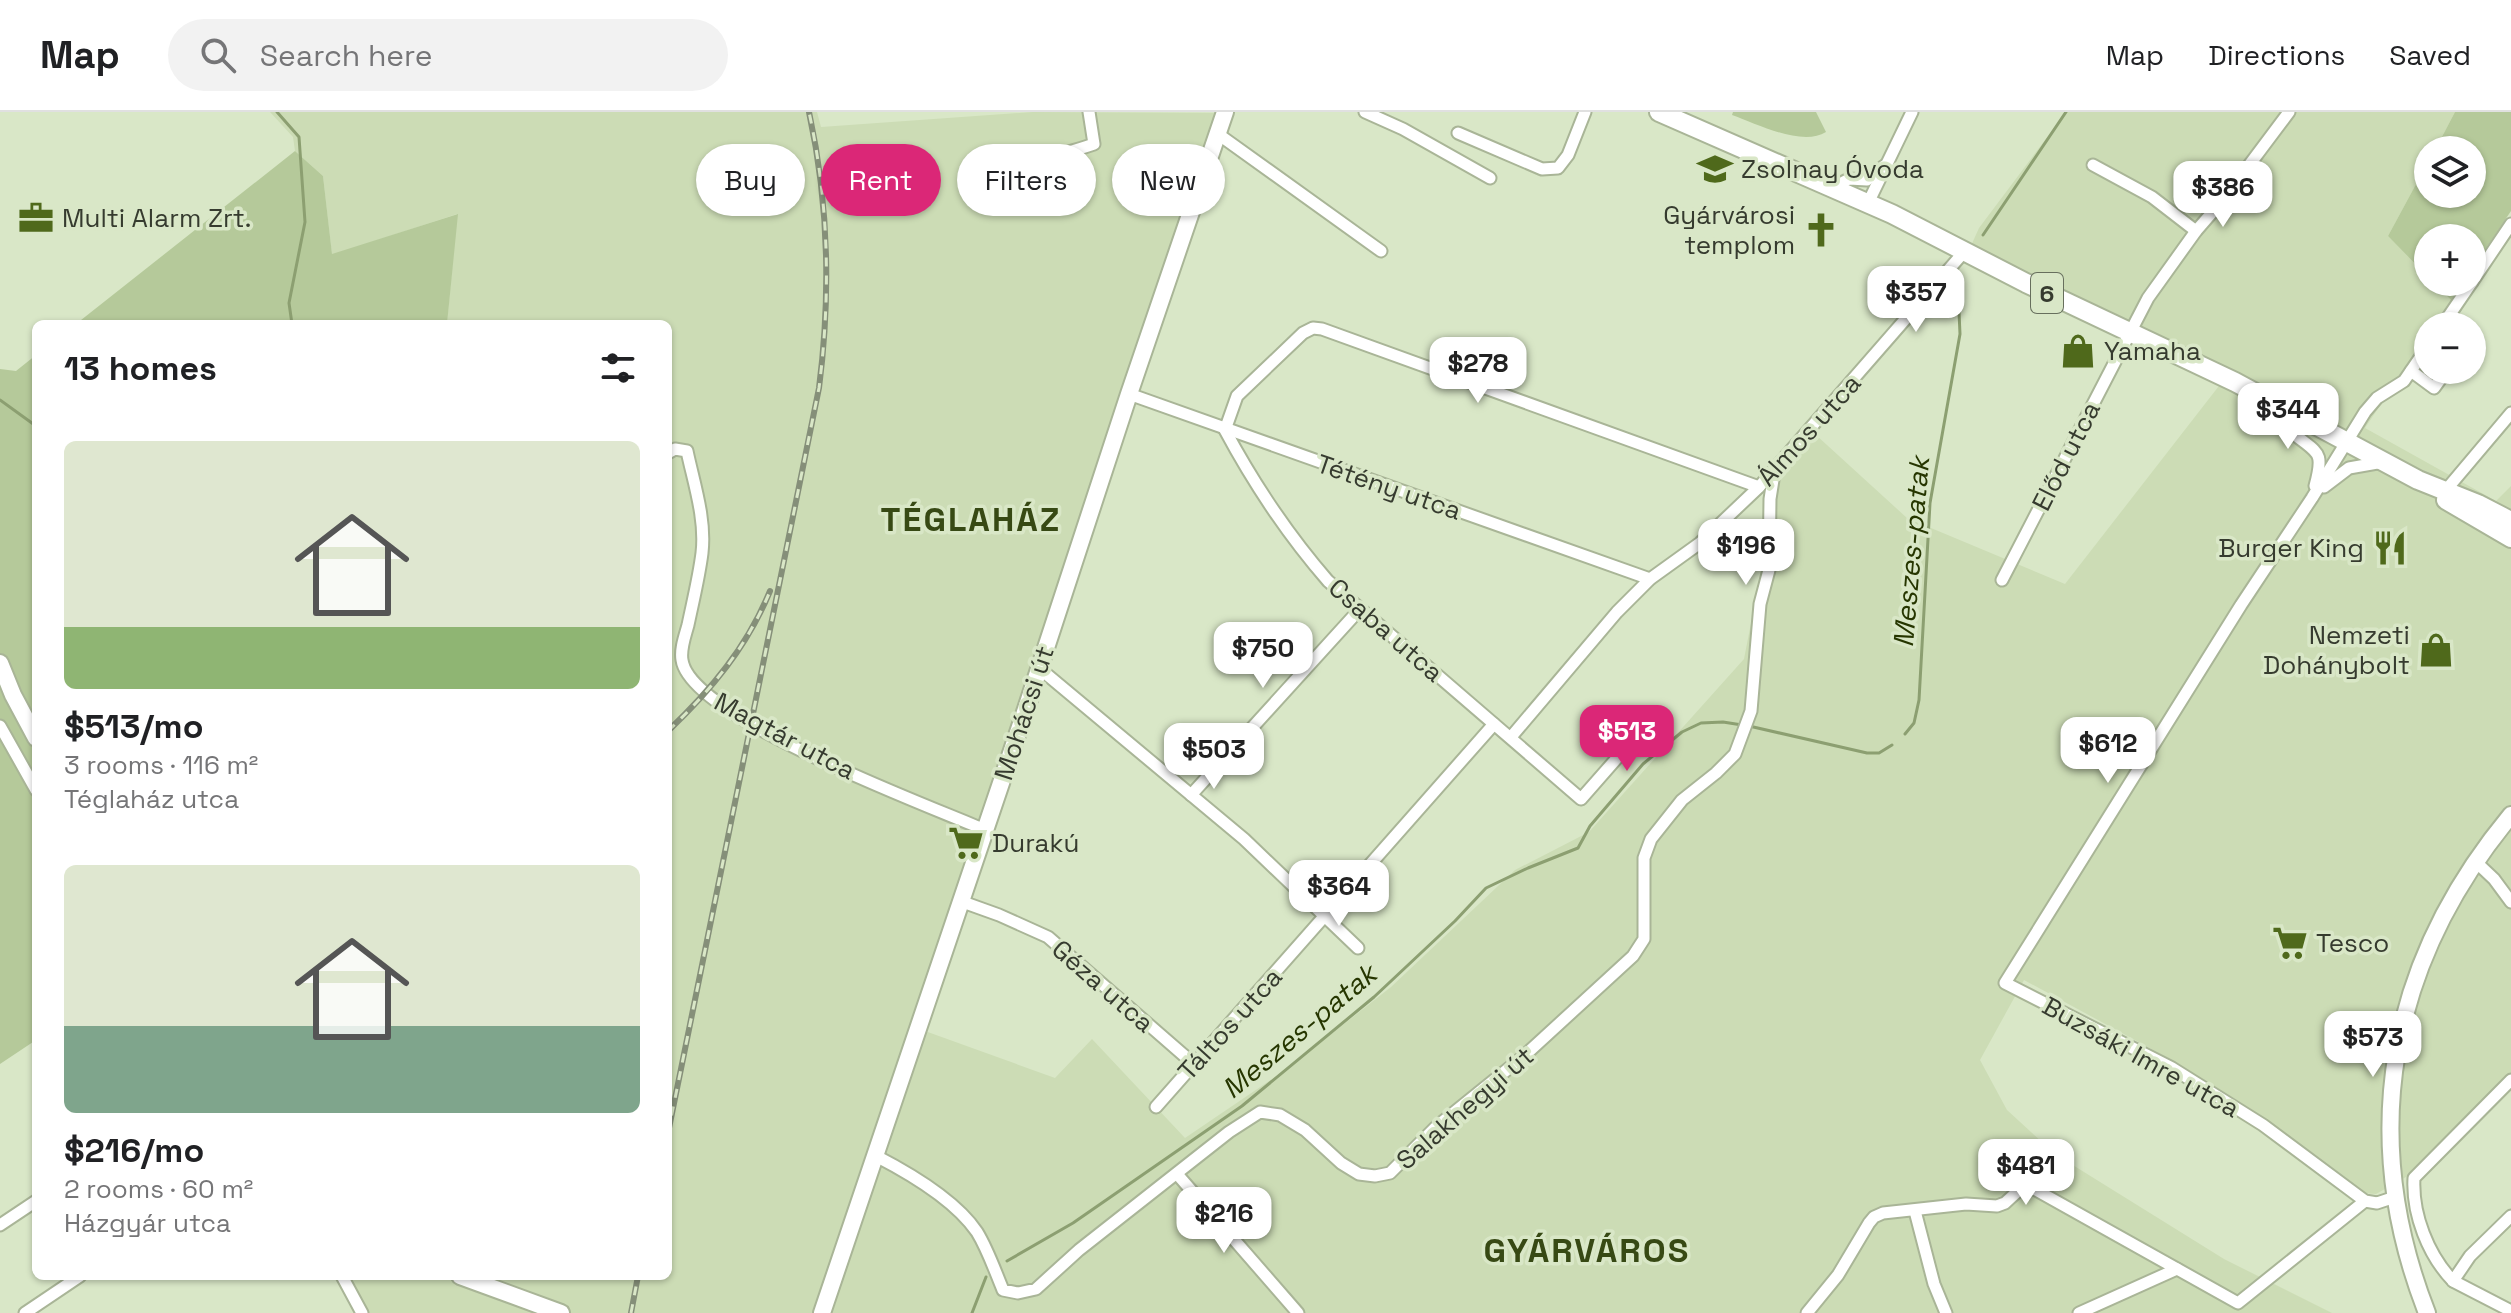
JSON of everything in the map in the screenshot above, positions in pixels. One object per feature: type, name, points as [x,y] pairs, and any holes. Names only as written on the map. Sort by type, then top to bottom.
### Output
[{"type":"main road","name":"Mohácsi út","points":[[822,1313],[1225,112]]},
{"type":"main road","name":"6","points":[[1659,112],[1691,118],[2275,403],[2418,480],[2511,521]]},
{"type":"main road","name":"6","points":[[2418,480],[2436,495],[2511,538]]},
{"type":"main road","points":[[0,663],[32,731]]},
{"type":"main road","points":[[2427,1313],[2412,1275],[2390,1158],[2391,1098],[2404,1015],[2432,938],[2460,884],[2511,815]]},
{"type":"main road","points":[[471,1280],[561,1313]]},
{"type":"street","points":[[1089,112],[1094,144]]},
{"type":"street","points":[[1365,112],[1403,129],[1490,178]]},
{"type":"street","points":[[1458,133],[1542,169],[1558,168],[1568,155],[1585,112]]},
{"type":"street","points":[[1868,203],[1912,112]]},
{"type":"street","name":"Előd utca","points":[[2002,580],[2148,298],[2289,112]]},
{"type":"street","points":[[1218,134],[1381,251]]},
{"type":"street","points":[[1832,188],[1849,179],[1867,180],[1889,160]]},
{"type":"street","points":[[2093,165],[2152,197],[2196,231]]},
{"type":"street","points":[[2486,261],[2511,224]]},
{"type":"street","name":"Álmos utca","points":[[1511,737],[1617,612],[1650,579],[1700,543],[1759,487],[1964,252]]},
{"type":"street","points":[[1225,430],[1237,396],[1303,333],[1313,328],[1759,487]]},
{"type":"street","points":[[2312,498],[2365,412],[2377,398],[2404,381],[2414,367]]},
{"type":"street","name":"Tétény utca","points":[[1129,394],[1650,579]]},
{"type":"street","points":[[2275,403],[2290,431],[2317,453],[2320,462],[2312,498]]},
{"type":"street","points":[[2446,490],[2511,413]]},
{"type":"street","name":"Csaba utca","points":[[1225,430],[1249,474],[1328,581],[1581,799],[1646,725]]},
{"type":"street","name":"Magtár utca","points":[[672,451],[687,451],[704,537],[682,651],[684,666],[693,681],[726,709],[814,758],[985,830]]},
{"type":"street","points":[[2312,498],[2349,468],[2383,462]]},
{"type":"street","name":"Salakhegyi út","points":[[876,1156],[900,1168],[961,1214],[976,1230],[1003,1290],[1018,1293],[1036,1289],[1079,1250],[1229,1132],[1260,1112],[1280,1115],[1305,1130],[1341,1163],[1359,1174],[1375,1176],[1390,1173],[1436,1127],[1524,1056],[1633,956],[1644,939],[1644,858],[1651,839],[1682,800],[1735,754],[1748,716],[1760,604],[1769,570],[1770,499],[1775,467]]},
{"type":"street","name":"Buzsáki Imre utca","points":[[2312,498],[2232,619],[2005,983],[2172,1068],[2263,1125],[2365,1201]]},
{"type":"street","points":[[1191,795],[1360,609]]},
{"type":"street","points":[[1039,668],[1244,839],[1358,948]]},
{"type":"street","name":"Táltos utca","points":[[1156,1107],[1494,724]]},
{"type":"street","points":[[0,726],[32,783]]},
{"type":"street","points":[[2476,862],[2511,902]]},
{"type":"street","name":"Géza utca","points":[[960,901],[1048,937],[1195,1065]]},
{"type":"street","points":[[2511,1080],[2414,1178],[2418,1218],[2444,1271],[2453,1281],[2511,1311]]},
{"type":"street","points":[[1177,1174],[1298,1313]]},
{"type":"street","points":[[1807,1313],[1838,1275],[1874,1217],[1883,1213],[1966,1204],[1997,1206],[2018,1191],[2030,1188],[2238,1303],[2365,1201],[2377,1203],[2395,1197]]},
{"type":"street","points":[[0,1225],[32,1204]]},
{"type":"street","points":[[1915,1211],[1934,1284],[1946,1313]]},
{"type":"street","points":[[2453,1281],[2470,1256],[2511,1216]]},
{"type":"street","points":[[2079,1313],[2177,1269]]},
{"type":"street","points":[[25,1313],[74,1280]]},
{"type":"street","points":[[344,1280],[362,1313]]},
{"type":"shaded area","points":[[270,112],[817,112],[821,127],[1033,112],[1227,113],[1217,144],[1112,144],[1112,216],[1193,216],[925,1031],[1055,1078],[1092,1039],[1185,1138],[1284,1071],[1391,987],[1515,870],[1589,832],[1744,659],[1760,577],[1765,488],[1798,449],[1816,435],[1907,518],[2065,584],[2229,373],[1970,248],[1979,228],[2066,112],[2455,112],[2442,136],[2414,136],[2414,188],[2388,236],[2414,263],[2414,296],[2447,296],[2451,300],[2443,312],[2414,312],[2414,355],[2365,428],[2496,501],[2511,486],[2511,1083],[2413,1173],[2376,1194],[2361,1193],[2170,1059],[2024,980],[1980,1060],[2007,1110],[2055,1154],[2224,1259],[2332,1313],[362,1313],[350,1280],[672,1280],[672,320],[447,320],[457,214],[332,255],[323,176],[295,151],[293,137]]},
{"type":"shaded area","points":[[1733,112],[1816,112],[1826,132],[1816,136],[1792,136],[1732,115]]},
{"type":"shaded area","points":[[2455,112],[2511,112],[2511,211],[2486,248],[2486,224],[2414,224],[2414,263],[2388,236],[2414,188],[2414,208],[2486,208],[2486,136],[2442,136]]},
{"type":"shaded area","points":[[295,151],[323,176],[332,254],[458,214],[447,320],[81,320]]},
{"type":"shaded area","points":[[32,358],[32,1043],[0,1064],[0,369],[16,371]]},
{"type":"waterway","points":[[277,112],[299,137],[305,222],[289,303],[291,320]]},
{"type":"waterway","name":"Meszes-patak","points":[[1983,235],[2066,112]]},
{"type":"waterway","name":"Meszes-patak","points":[[1905,734],[1914,723],[1919,700],[1930,503],[1960,334],[1958,290],[1961,276]]},
{"type":"waterway","points":[[0,400],[32,423]]},
{"type":"waterway","name":"Meszes-patak","points":[[1007,1261],[1073,1223],[1242,1106],[1374,997],[1486,888],[1578,848],[1590,826],[1643,764],[1682,732],[1701,723],[1742,725]]},
{"type":"waterway","name":"Meszes-patak","points":[[1749,726],[1867,753],[1879,753],[1892,745]]},
{"type":"waterway","name":"Meszes-patak","points":[[972,1313],[986,1277]]},
{"type":"railway","points":[[672,1113],[819,388],[825,318],[826,249],[821,181],[809,112]]},
{"type":"railway","points":[[672,727],[699,700],[739,649],[770,591]]},
{"type":"railway","points":[[631,1313],[637,1280]]},
{"type":"place","name":"Zsolnay Óvoda","points":[[1715,169]]},
{"type":"place","name":"Multi Alarm Zrt.","points":[[36,218]]},
{"type":"place","name":"Gyárvárosi templom","points":[[1821,230]]},
{"type":"place","name":"Yamaha","points":[[2078,351]]},
{"type":"place","name":"Burger King","points":[[2390,548]]},
{"type":"place","name":"Nemzeti Dohánybolt","points":[[2436,650]]},
{"type":"place","name":"Durakú","points":[[966,843]]},
{"type":"place","name":"Tesco","points":[[2290,943]]},
{"type":"district","name":"TÉGLAHÁZ","points":[[971,519]]},
{"type":"district","name":"GYÁRVÁROS","points":[[1587,1250]]}]
